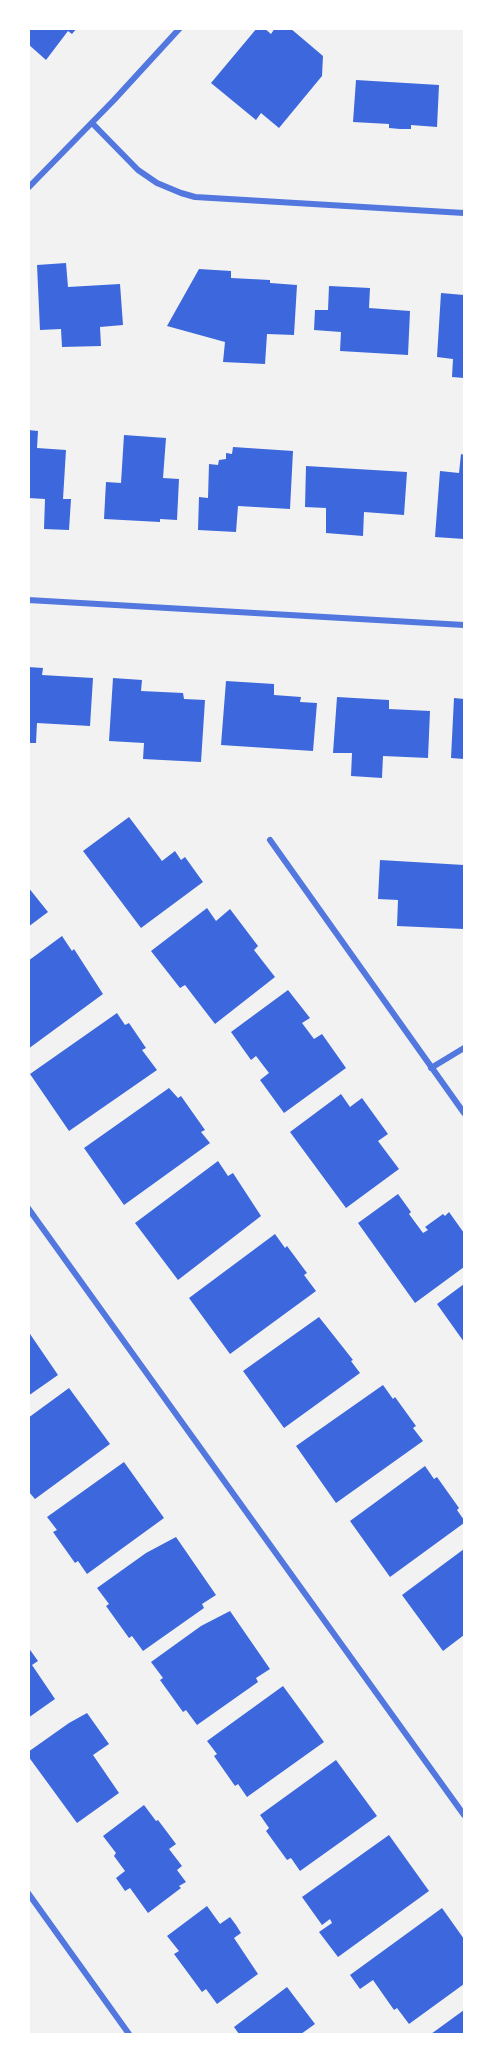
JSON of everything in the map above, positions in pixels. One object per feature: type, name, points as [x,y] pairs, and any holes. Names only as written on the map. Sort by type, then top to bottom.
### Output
[{"type":"street","points":[[28,188],[180,28]]},
{"type":"street","points":[[92,123],[138,170],[157,183],[181,193],[195,196],[465,213]]},
{"type":"street","points":[[28,600],[465,625]]},
{"type":"street","points":[[270,840],[465,1113]]},
{"type":"street","points":[[431,1068],[465,1048]]},
{"type":"street","points":[[28,1208],[465,1815]]},
{"type":"street","points":[[28,1893],[129,2034]]},
{"type":"building","points":[[28,28],[77,28],[72,34],[68,31],[46,60],[28,44]]},
{"type":"building","points":[[257,28],[264,28],[271,34],[275,28],[290,28],[323,56],[322,76],[279,128],[261,113],[256,120],[211,83]]},
{"type":"building","points":[[356,80],[439,85],[437,127],[411,125],[411,129],[400,129],[389,128],[389,124],[353,122]]},
{"type":"building","points":[[66,263],[68,287],[120,284],[123,325],[100,327],[101,346],[62,347],[61,329],[40,330],[37,265]]},
{"type":"building","points":[[199,269],[231,271],[231,278],[270,280],[270,283],[297,285],[294,335],[267,334],[265,364],[223,362],[225,342],[167,326]]},
{"type":"building","points":[[329,286],[370,288],[369,308],[410,311],[408,355],[340,351],[341,332],[314,330],[315,310],[328,310]]},
{"type":"building","points":[[441,293],[464,295],[464,378],[452,377],[453,359],[437,357]]},
{"type":"building","points":[[28,430],[38,431],[37,448],[66,450],[63,499],[71,499],[69,530],[44,529],[45,499],[28,498]]},
{"type":"building","points":[[124,435],[166,438],[163,478],[179,479],[177,520],[160,519],[160,522],[104,519],[106,482],[121,483]]},
{"type":"building","points":[[233,447],[293,451],[290,509],[238,506],[236,532],[198,530],[199,497],[208,498],[209,464],[218,465],[219,460],[226,459],[226,453],[232,454]]},
{"type":"building","points":[[461,454],[464,455],[464,539],[435,537],[440,471],[459,473]]},
{"type":"building","points":[[306,466],[407,472],[404,515],[364,512],[363,536],[326,533],[326,508],[305,507]]},
{"type":"building","points":[[28,667],[43,668],[42,675],[93,678],[90,726],[37,723],[36,743],[28,743]]},
{"type":"building","points":[[113,678],[142,680],[141,691],[183,693],[184,699],[205,700],[201,762],[143,759],[144,743],[109,741]]},
{"type":"building","points":[[226,681],[274,684],[274,695],[301,697],[300,702],[317,703],[313,751],[221,745]]},
{"type":"building","points":[[337,697],[389,700],[389,709],[430,711],[428,758],[383,756],[382,778],[351,776],[352,753],[333,753]]},
{"type":"building","points":[[454,698],[464,699],[464,759],[451,758]]},
{"type":"building","points":[[129,817],[162,861],[175,851],[181,860],[185,857],[203,882],[141,928],[83,851]]},
{"type":"building","points":[[380,860],[464,865],[464,929],[397,926],[398,900],[378,899]]},
{"type":"building","points":[[28,887],[48,912],[28,927]]},
{"type":"building","points":[[207,908],[216,921],[230,909],[258,946],[254,950],[275,977],[215,1024],[185,985],[180,988],[151,951]]},
{"type":"building","points":[[62,936],[72,951],[74,949],[103,994],[28,1049],[28,961]]},
{"type":"building","points":[[288,990],[310,1018],[302,1023],[314,1039],[322,1034],[346,1068],[284,1113],[260,1080],[269,1073],[256,1056],[251,1060],[231,1032]]},
{"type":"building","points":[[117,1013],[125,1025],[129,1023],[146,1048],[142,1050],[157,1070],[69,1131],[30,1074]]},
{"type":"building","points":[[169,1088],[178,1098],[181,1096],[205,1130],[201,1132],[210,1143],[124,1205],[84,1148]]},
{"type":"building","points":[[341,1094],[350,1107],[362,1098],[388,1134],[378,1141],[399,1169],[346,1208],[290,1132]]},
{"type":"building","points":[[218,1161],[228,1176],[233,1173],[261,1216],[178,1280],[135,1223]]},
{"type":"building","points":[[398,1194],[423,1233],[428,1230],[425,1227],[449,1212],[464,1233],[464,1267],[415,1303],[358,1223]]},
{"type":"building","points":[[275,1234],[307,1273],[304,1275],[316,1291],[230,1354],[189,1298]]},
{"type":"building","points":[[464,1284],[464,1342],[437,1304]]},
{"type":"building","points":[[319,1317],[353,1360],[351,1361],[360,1373],[284,1428],[243,1371]]},
{"type":"building","points":[[28,1331],[58,1375],[28,1396]]},
{"type":"building","points":[[383,1385],[393,1399],[395,1397],[416,1426],[413,1428],[423,1441],[336,1503],[296,1446]]},
{"type":"building","points":[[69,1388],[110,1444],[35,1499],[28,1491],[28,1418]]},
{"type":"building","points":[[124,1462],[164,1518],[87,1574],[78,1561],[75,1563],[53,1532],[57,1530],[47,1517]]},
{"type":"building","points":[[425,1466],[434,1479],[437,1477],[459,1508],[457,1510],[464,1523],[390,1577],[350,1521]]},
{"type":"building","points":[[176,1537],[216,1595],[202,1604],[204,1608],[143,1651],[132,1636],[129,1638],[106,1606],[109,1604],[97,1588],[146,1553]]},
{"type":"building","points":[[464,1549],[464,1635],[443,1651],[402,1595]]},
{"type":"building","points":[[230,1611],[270,1669],[256,1678],[258,1682],[197,1725],[186,1710],[183,1712],[160,1680],[163,1678],[151,1662],[201,1626]]},
{"type":"building","points":[[28,1647],[38,1661],[32,1665],[55,1699],[28,1718]]},
{"type":"building","points":[[283,1686],[324,1742],[247,1797],[238,1784],[235,1786],[214,1756],[217,1754],[207,1741]]},
{"type":"building","points":[[87,1713],[109,1744],[93,1755],[119,1793],[77,1823],[28,1756],[28,1752]]},
{"type":"building","points":[[336,1760],[377,1816],[300,1871],[291,1858],[287,1860],[266,1831],[269,1828],[260,1815]]},
{"type":"building","points":[[144,1805],[176,1844],[169,1849],[182,1866],[177,1870],[186,1882],[148,1913],[130,1888],[125,1891],[116,1878],[125,1871],[114,1856],[116,1853],[103,1836]]},
{"type":"building","points":[[389,1835],[429,1891],[338,1957],[319,1932],[332,1923],[330,1919],[322,1925],[302,1897]]},
{"type":"building","points":[[207,1906],[220,1924],[230,1917],[236,1925],[241,1933],[234,1938],[258,1974],[217,2004],[206,1989],[202,1992],[174,1954],[179,1951],[167,1936]]},
{"type":"building","points":[[442,1908],[464,1939],[464,1984],[409,2024],[397,2008],[394,2010],[373,1980],[360,1989],[350,1975]]},
{"type":"building","points":[[287,1987],[315,2024],[301,2034],[239,2034],[234,2027]]},
{"type":"building","points":[[464,2010],[464,2034],[431,2034]]}]
